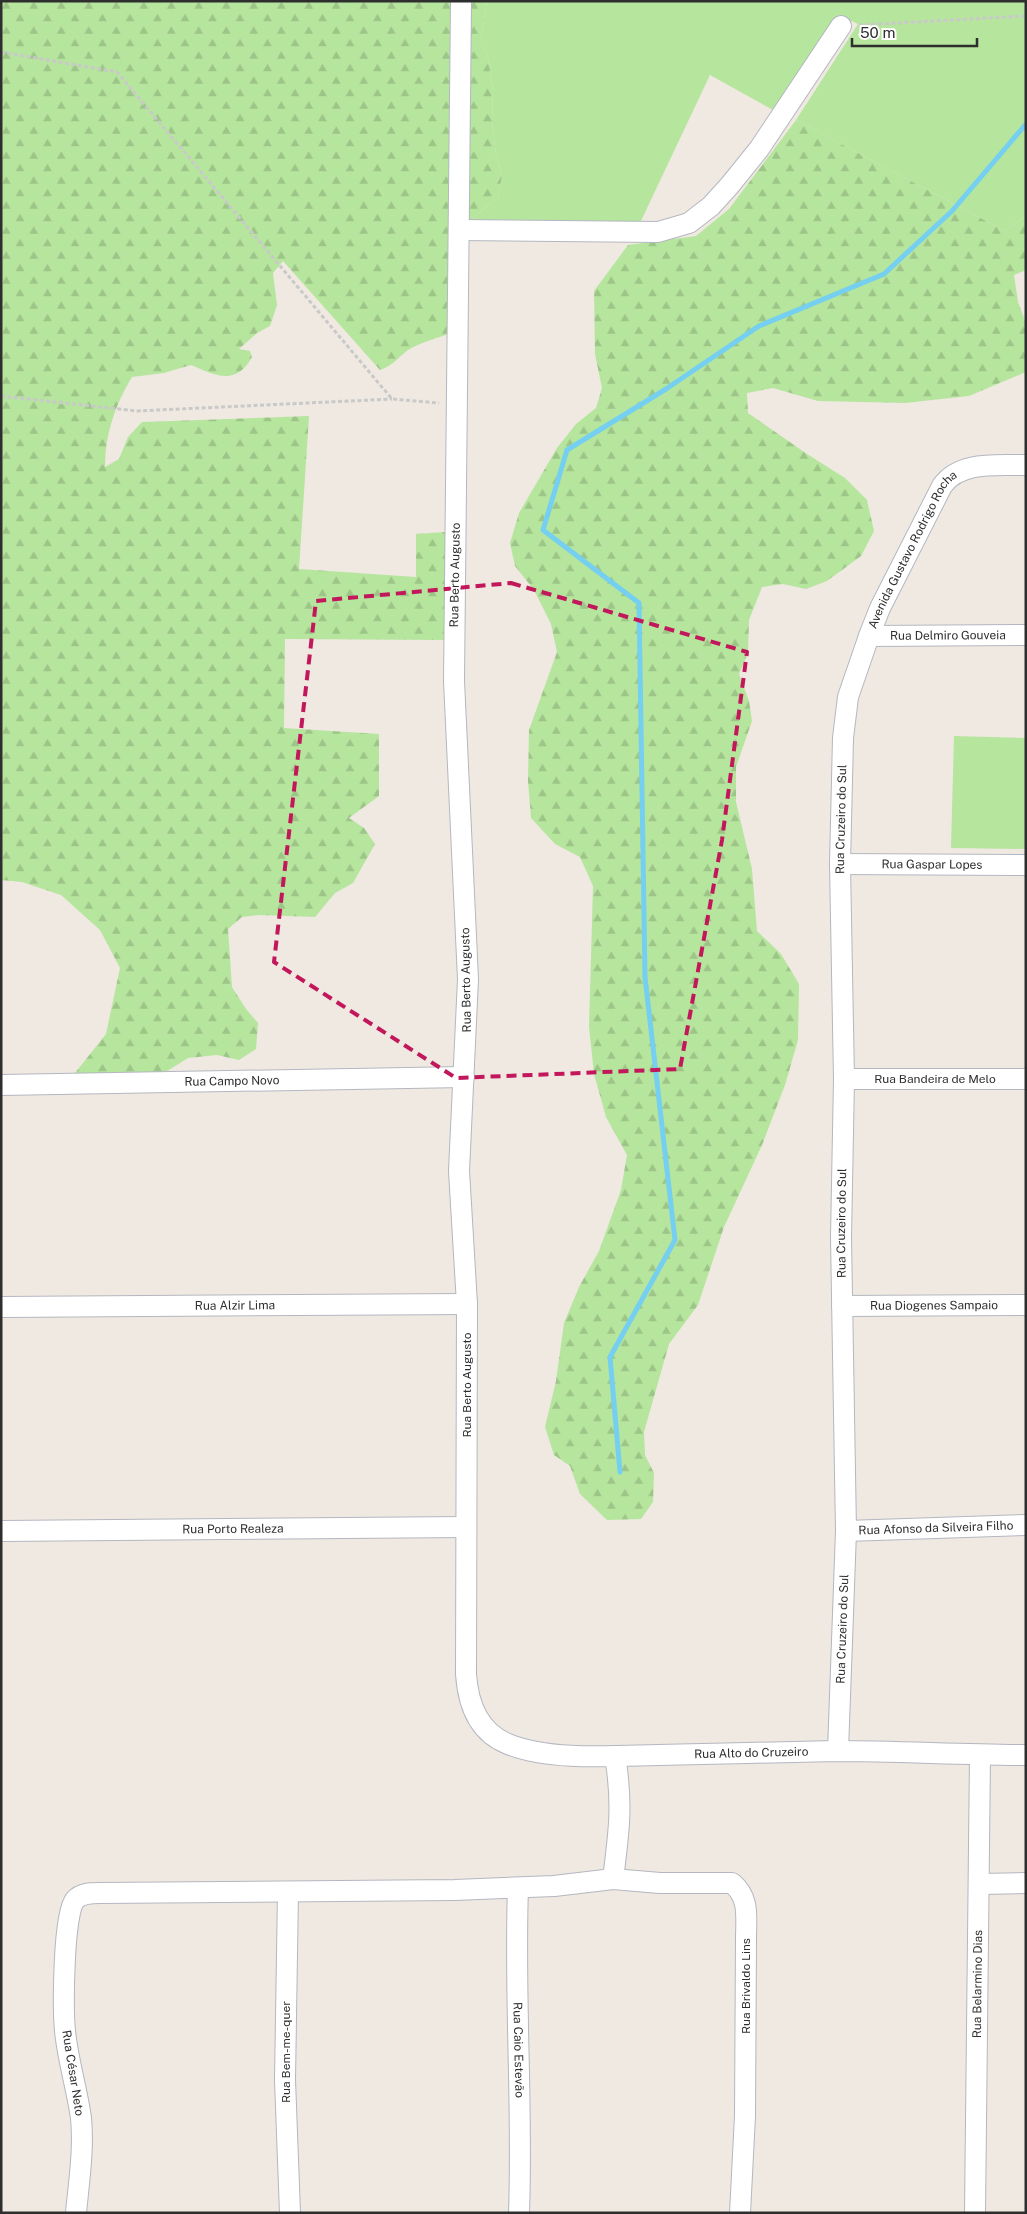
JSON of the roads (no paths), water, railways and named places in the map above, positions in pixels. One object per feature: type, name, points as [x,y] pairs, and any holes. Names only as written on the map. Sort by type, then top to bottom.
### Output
[{"type":"street","name":"Rua Berto Augusto","points":[[461,1],[454,681],[468,979],[459,1171],[467,1304],[467,1692],[473,1710],[483,1727]]},
{"type":"street","points":[[459,230],[658,232],[689,223],[711,206],[759,149],[841,26]]},
{"type":"street","name":"Avenida Gustavo Rodrigo Rocha","points":[[848,697],[870,636],[922,523],[946,481],[955,474],[973,467],[1026,465]]},
{"type":"street","name":"Rua Delmiro Gouveia","points":[[870,636],[1026,635]]},
{"type":"street","name":"Rua Cruzeiro do Sul","points":[[838,1751],[846,1530],[842,1306],[844,1080],[840,765],[848,697]]},
{"type":"street","name":"Rua Gaspar Lopes","points":[[840,864],[1026,865]]},
{"type":"street","name":"Rua Campo Novo","points":[[1,1085],[464,1077]]},
{"type":"street","name":"Rua Bandeira de Melo","points":[[844,1080],[1026,1079]]},
{"type":"street","name":"Rua Alzir Lima","points":[[1,1308],[467,1304]]},
{"type":"street","name":"Rua Diogenes Sampaio","points":[[842,1306],[1026,1305]]},
{"type":"street","name":"Rua Afonso da Silveira Filho","points":[[846,1530],[1026,1525]]},
{"type":"street","name":"Rua Porto Realeza","points":[[1,1531],[466,1528]]},
{"type":"street","name":"Rua Alto do Cruzeiro","points":[[483,1727],[495,1738],[508,1744],[540,1753],[615,1756],[838,1751],[1026,1755]]},
{"type":"street","name":"Rua Belarmino Dias","points":[[975,2213],[980,1755]]},
{"type":"street","points":[[288,1892],[518,1888],[613,1879],[621,1811],[620,1788],[615,1756]]},
{"type":"street","name":"Rua Brivaldo Lins","points":[[613,1879],[660,1883],[732,1883],[742,1891],[746,1911],[745,2116],[740,2213]]},
{"type":"street","points":[[980,1884],[1026,1883]]},
{"type":"street","name":"Rua Caio Estevão","points":[[518,1888],[516,1998],[520,2113],[519,2213]]},
{"type":"street","name":"Rua César Neto","points":[[76,2213],[82,2161],[81,2118],[65,2030],[66,1945],[73,1903],[77,1897],[85,1894],[100,1893],[288,1892]]},
{"type":"street","name":"Rua Bem-me-quer","points":[[288,1892],[285,2080],[290,2213]]},
{"type":"waterway","points":[[620,1472],[610,1357],[675,1240],[645,977],[639,603],[543,530],[567,450],[666,389],[759,326],[884,274],[952,211],[1026,124]]}]
